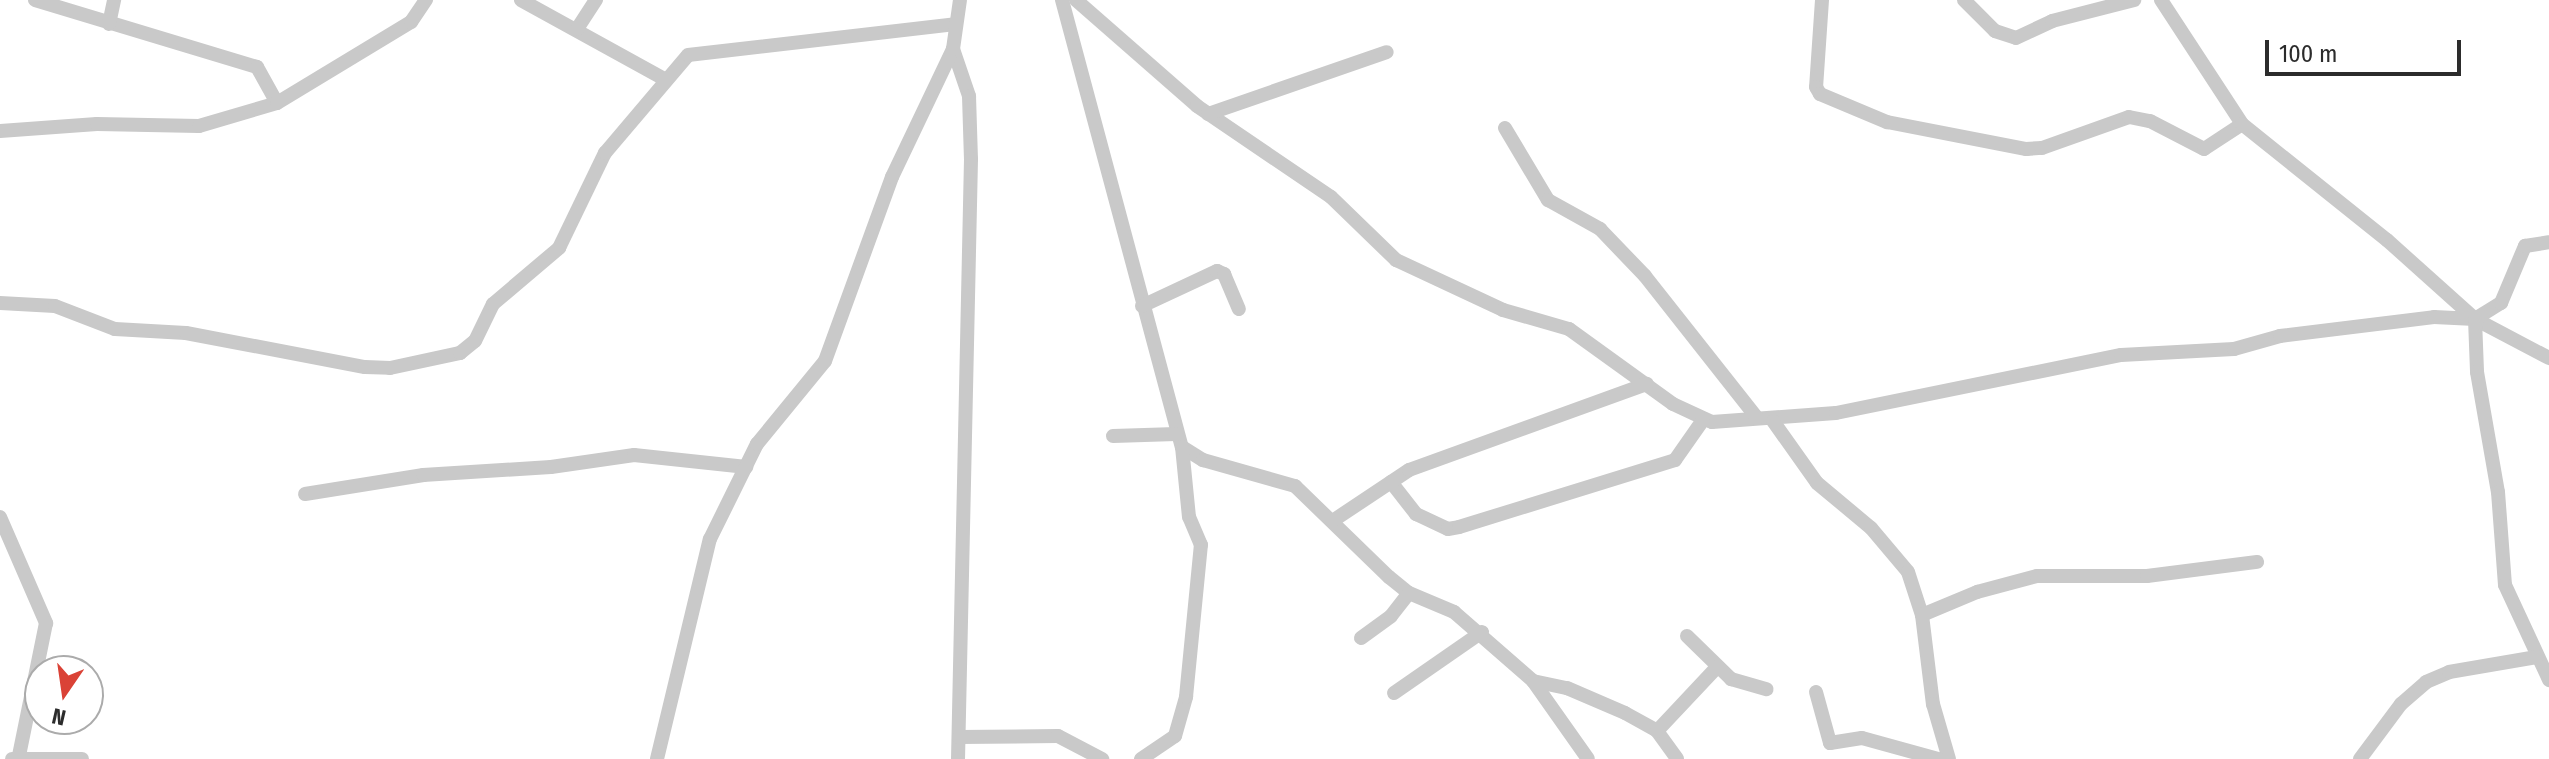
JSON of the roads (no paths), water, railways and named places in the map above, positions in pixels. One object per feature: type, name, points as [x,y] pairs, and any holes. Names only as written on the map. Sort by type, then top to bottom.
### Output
[{"type":"street","points":[[35,0],[109,24],[182,40],[257,67],[277,103]]},
{"type":"street","points":[[109,24],[114,0]]},
{"type":"street","points":[[0,131],[97,124],[199,126],[277,103],[411,22],[426,0]]},
{"type":"street","points":[[521,0],[666,80]]},
{"type":"street","points":[[577,29],[596,0]]},
{"type":"street","points":[[657,759],[702,560],[757,444],[825,361],[892,177],[953,49],[960,0]]},
{"type":"street","points":[[1062,0],[1179,441],[1189,517],[1201,545],[1186,697],[1175,736],[1141,759]]},
{"type":"street","points":[[1076,0],[1208,114],[1331,197],[1396,260],[1503,310],[1569,329],[1703,420],[1757,418],[1773,421],[1899,403],[2121,355],[2234,349],[2280,336],[2403,320],[2475,319],[2501,303],[2525,246],[2549,242]]},
{"type":"street","points":[[1822,0],[1816,87],[1820,94],[1887,122],[2026,149],[2129,117],[2150,121],[2204,149],[2242,124]]},
{"type":"street","points":[[1964,0],[1995,31],[2016,38],[2052,21],[2134,0]]},
{"type":"street","points":[[2161,0],[2242,124],[2475,319],[2549,358]]},
{"type":"street","points":[[0,303],[55,306],[115,329],[186,333],[365,367],[390,368],[460,353],[475,341],[493,304],[559,248],[605,153],[680,60],[695,52],[955,24]]},
{"type":"street","points":[[953,49],[969,96],[971,159],[958,759]]},
{"type":"street","points":[[1208,114],[1387,52]]},
{"type":"street","points":[[1505,128],[1542,193],[1600,229],[1645,276],[1757,418]]},
{"type":"street","points":[[1142,306],[1217,271],[1224,274],[1239,309]]},
{"type":"street","points":[[2475,319],[2477,372],[2498,492],[2505,585],[2549,680]]},
{"type":"street","points":[[1334,520],[1391,482],[1440,457],[1647,384]]},
{"type":"street","points":[[1391,482],[1416,514],[1448,529],[1459,527],[1675,460],[1703,420]]},
{"type":"street","points":[[1773,421],[1817,483],[1894,551],[1908,572],[1922,615],[1933,704],[1949,759]]},
{"type":"street","points":[[1113,436],[1179,441],[1203,460],[1287,482],[1334,520],[1409,593],[1437,602],[1482,632],[1533,681],[1588,759]]},
{"type":"street","points":[[305,494],[423,475],[634,455],[746,467]]},
{"type":"street","points":[[0,517],[46,623],[15,757],[82,759]]},
{"type":"street","points":[[1922,615],[1977,592],[2037,576],[2147,576],[2257,562]]},
{"type":"street","points":[[1361,638],[1391,616],[1409,593]]},
{"type":"street","points":[[1394,693],[1482,632]]},
{"type":"street","points":[[1687,636],[1731,679],[1767,689]]},
{"type":"street","points":[[2360,759],[2401,704],[2426,682],[2449,672],[2537,657]]},
{"type":"street","points":[[1657,731],[1717,667]]},
{"type":"street","points":[[1533,681],[1567,688],[1657,731],[1677,759]]},
{"type":"street","points":[[1816,692],[1830,743],[1862,738],[1938,759]]},
{"type":"street","points":[[959,737],[1058,736],[1102,759]]}]
